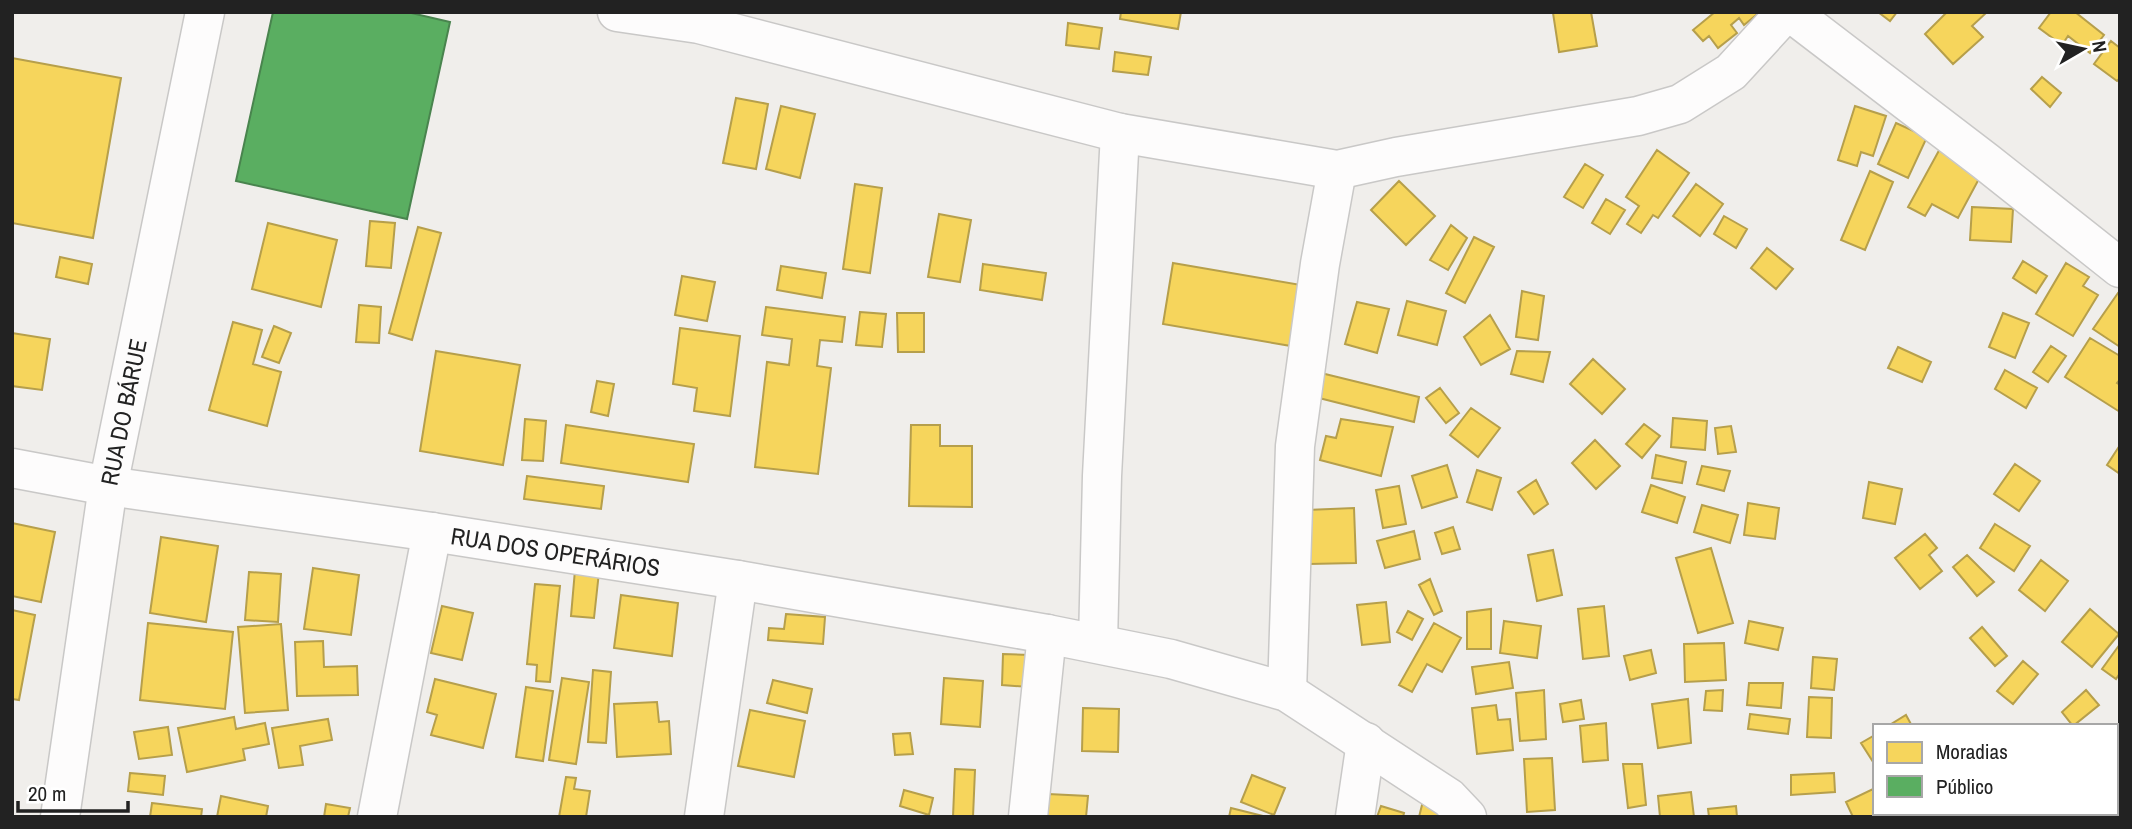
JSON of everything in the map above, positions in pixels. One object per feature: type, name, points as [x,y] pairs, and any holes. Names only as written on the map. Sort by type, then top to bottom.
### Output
[{"type":"street","name":"RUA DO BÁRUE","points":[[60,817],[107,486],[205,12]]},
{"type":"street","points":[[617,12],[700,18],[1120,133],[1337,170],[1396,157],[1638,116],[1680,104],[1731,72],[1788,12],[2120,268]]},
{"type":"street","points":[[1098,643],[1102,476],[1120,133]]},
{"type":"street","points":[[1287,692],[1295,446],[1320,264],[1337,170]]},
{"type":"street","name":"RUA DOS OPERÁRIOS","points":[[12,468],[107,486],[432,532],[738,580],[1098,643],[1171,659],[1287,692],[1449,798],[1467,817]]},
{"type":"street","points":[[377,817],[432,532]]},
{"type":"street","points":[[704,817],[738,580]]},
{"type":"street","points":[[1028,817],[1047,634]]},
{"type":"street","points":[[1355,817],[1366,742]]},
{"type":"building: Moradias","points":[[1121,12],[1181,12],[1178,29],[1120,19]]},
{"type":"building: Moradias","points":[[1591,12],[1597,46],[1559,52],[1553,13]]},
{"type":"building: Moradias","points":[[1715,12],[1760,12],[1744,25],[1739,18],[1731,25],[1737,33],[1718,48],[1709,36],[1703,41],[1693,30]]},
{"type":"building: Moradias","points":[[1878,12],[1897,12],[1890,21]]},
{"type":"building: Moradias","points":[[1947,12],[1986,13],[1972,26],[1983,37],[1953,64],[1925,34]]},
{"type":"building: Moradias","points":[[2051,12],[2075,12],[2104,35],[2090,53],[2068,36],[2062,45],[2039,28]]},
{"type":"building: Moradias","points":[[1068,23],[1102,28],[1099,49],[1066,45]]},
{"type":"building: Moradias","points":[[2111,41],[2120,48],[2120,78],[2117,81],[2094,64]]},
{"type":"building: Moradias","points":[[1115,52],[1151,57],[1148,75],[1113,71]]},
{"type":"building: Moradias","points":[[12,58],[121,78],[93,238],[12,223]]},
{"type":"building: Moradias","points":[[2042,77],[2061,93],[2050,107],[2031,89]]},
{"type":"building: Moradias","points":[[736,98],[768,104],[756,169],[723,163]]},
{"type":"building: Moradias","points":[[781,106],[815,114],[800,178],[766,169]]},
{"type":"building: Moradias","points":[[1855,106],[1886,116],[1873,156],[1861,152],[1857,166],[1838,160]]},
{"type":"building: Moradias","points":[[1896,123],[1927,137],[1908,178],[1878,164]]},
{"type":"building: Moradias","points":[[1942,145],[1981,175],[1958,218],[1932,204],[1925,216],[1908,207]]},
{"type":"building: Moradias","points":[[1657,150],[1689,173],[1658,218],[1653,215],[1641,233],[1627,224],[1639,206],[1626,197]]},
{"type":"building: Moradias","points":[[1585,164],[1603,175],[1583,208],[1564,197]]},
{"type":"building: Moradias","points":[[1870,171],[1893,182],[1865,250],[1841,240]]},
{"type":"building: Moradias","points":[[1399,181],[1435,216],[1406,245],[1371,210]]},
{"type":"building: Moradias","points":[[855,184],[882,188],[870,273],[843,269]]},
{"type":"building: Moradias","points":[[1696,184],[1723,204],[1700,236],[1673,216]]},
{"type":"building: Moradias","points":[[1606,199],[1625,210],[1610,234],[1592,223]]},
{"type":"building: Moradias","points":[[1972,207],[2013,209],[2011,242],[1970,240]]},
{"type":"building: Moradias","points":[[939,214],[971,220],[960,282],[928,277]]},
{"type":"building: Moradias","points":[[1724,216],[1747,229],[1736,248],[1714,234]]},
{"type":"building: Moradias","points":[[370,221],[395,223],[391,268],[366,266]]},
{"type":"building: Moradias","points":[[268,223],[337,240],[321,307],[252,289]]},
{"type":"building: Moradias","points":[[1451,225],[1467,238],[1448,270],[1430,260]]},
{"type":"building: Moradias","points":[[418,227],[441,233],[412,340],[389,333]]},
{"type":"building: Moradias","points":[[1474,237],[1494,247],[1465,303],[1446,293]]},
{"type":"building: Moradias","points":[[1767,248],[1793,269],[1776,289],[1751,268]]},
{"type":"building: Moradias","points":[[60,257],[92,264],[88,284],[56,277]]},
{"type":"building: Moradias","points":[[2023,261],[2047,276],[2036,293],[2013,278]]},
{"type":"building: Moradias","points":[[1173,263],[1301,285],[1291,346],[1163,324]]},
{"type":"building: Moradias","points":[[2066,263],[2089,277],[2083,286],[2098,295],[2073,336],[2036,314]]},
{"type":"building: Moradias","points":[[983,264],[1046,273],[1042,300],[980,290]]},
{"type":"building: Moradias","points":[[781,266],[826,273],[822,298],[777,290]]},
{"type":"building: Moradias","points":[[682,276],[715,282],[707,321],[675,315]]},
{"type":"building: Moradias","points":[[1522,291],[1544,296],[1538,340],[1516,337]]},
{"type":"building: Moradias","points":[[2118,293],[2120,294],[2120,347],[2093,329]]},
{"type":"building: Moradias","points":[[1407,301],[1446,311],[1437,345],[1398,335]]},
{"type":"building: Moradias","points":[[1357,302],[1389,309],[1377,353],[1345,344]]},
{"type":"building: Moradias","points":[[359,305],[381,307],[379,343],[356,342]]},
{"type":"building: Moradias","points":[[766,307],[845,317],[842,342],[820,340],[817,366],[831,368],[818,474],[755,467],[767,362],[789,365],[792,339],[762,335]]},
{"type":"building: Moradias","points":[[860,312],[886,314],[882,347],[856,345]]},
{"type":"building: Moradias","points":[[897,313],[924,313],[924,352],[898,352]]},
{"type":"building: Moradias","points":[[2003,313],[2029,323],[2015,358],[1989,347]]},
{"type":"building: Moradias","points":[[1490,315],[1510,349],[1481,365],[1464,337]]},
{"type":"building: Moradias","points":[[233,322],[262,330],[253,364],[281,372],[267,426],[209,410]]},
{"type":"building: Moradias","points":[[274,326],[291,333],[279,363],[262,357]]},
{"type":"building: Moradias","points":[[680,328],[740,336],[730,416],[694,411],[697,388],[673,384]]},
{"type":"building: Moradias","points":[[12,333],[50,339],[42,390],[12,386]]},
{"type":"building: Moradias","points":[[2090,338],[2120,356],[2120,379],[2117,383],[2120,385],[2120,412],[2065,377]]},
{"type":"building: Moradias","points":[[2051,346],[2066,356],[2048,382],[2033,372]]},
{"type":"building: Moradias","points":[[1898,347],[1931,362],[1922,382],[1888,368]]},
{"type":"building: Moradias","points":[[436,351],[520,365],[503,465],[420,451]]},
{"type":"building: Moradias","points":[[1517,351],[1550,352],[1543,382],[1511,374]]},
{"type":"building: Moradias","points":[[1593,359],[1625,389],[1602,414],[1570,384]]},
{"type":"building: Moradias","points":[[2005,370],[2037,388],[2026,408],[1995,389]]},
{"type":"building: Moradias","points":[[1321,373],[1419,397],[1414,422],[1315,397]]},
{"type":"building: Moradias","points":[[597,381],[614,384],[608,416],[591,412]]},
{"type":"building: Moradias","points":[[1440,388],[1459,413],[1446,423],[1426,398]]},
{"type":"building: Moradias","points":[[1471,408],[1500,428],[1478,457],[1450,435]]},
{"type":"building: Moradias","points":[[1673,418],[1707,421],[1705,450],[1671,447]]},
{"type":"building: Moradias","points":[[525,419],[546,421],[543,461],[522,460]]},
{"type":"building: Moradias","points":[[1341,419],[1393,427],[1381,476],[1320,460],[1326,436],[1336,438]]},
{"type":"building: Moradias","points":[[1644,424],[1660,436],[1642,458],[1626,444]]},
{"type":"building: Moradias","points":[[566,425],[694,444],[688,482],[561,463]]},
{"type":"building: Moradias","points":[[911,425],[940,425],[940,446],[972,446],[972,507],[909,506]]},
{"type":"building: Moradias","points":[[1731,426],[1736,452],[1718,454],[1715,428]]},
{"type":"building: Moradias","points":[[1595,440],[1620,466],[1596,489],[1572,463]]},
{"type":"building: Moradias","points":[[2120,445],[2120,474],[2107,465]]},
{"type":"building: Moradias","points":[[1656,455],[1686,462],[1682,483],[1652,478]]},
{"type":"building: Moradias","points":[[2015,464],[2040,481],[2019,511],[1994,494]]},
{"type":"building: Moradias","points":[[1447,465],[1457,497],[1422,508],[1412,476]]},
{"type":"building: Moradias","points":[[1702,466],[1730,471],[1724,491],[1697,484]]},
{"type":"building: Moradias","points":[[1477,470],[1501,478],[1492,510],[1467,502]]},
{"type":"building: Moradias","points":[[527,476],[604,486],[601,509],[524,499]]},
{"type":"building: Moradias","points":[[1536,480],[1548,504],[1534,514],[1518,492]]},
{"type":"building: Moradias","points":[[1869,482],[1902,489],[1895,524],[1863,518]]},
{"type":"building: Moradias","points":[[1651,485],[1685,497],[1677,523],[1642,512]]},
{"type":"building: Moradias","points":[[1399,486],[1406,524],[1383,528],[1376,490]]},
{"type":"building: Moradias","points":[[1748,503],[1779,508],[1775,539],[1744,535]]},
{"type":"building: Moradias","points":[[1702,505],[1738,515],[1730,543],[1694,532]]},
{"type":"building: Moradias","points":[[1354,508],[1356,563],[1309,564],[1307,510]]},
{"type":"building: Moradias","points":[[12,523],[55,532],[41,602],[12,596]]},
{"type":"building: Moradias","points":[[1995,524],[2030,546],[2014,571],[1980,548]]},
{"type":"building: Moradias","points":[[1453,527],[1460,549],[1442,554],[1435,533]]},
{"type":"building: Moradias","points":[[1414,531],[1420,559],[1385,568],[1377,541]]},
{"type":"building: Moradias","points":[[1925,534],[1937,548],[1929,555],[1942,571],[1920,589],[1895,558]]},
{"type":"building: Moradias","points":[[161,537],[218,546],[206,622],[150,613]]},
{"type":"building: Moradias","points":[[1711,548],[1733,623],[1698,633],[1676,558]]},
{"type":"building: Moradias","points":[[1553,550],[1562,595],[1537,601],[1528,555]]},
{"type":"building: Moradias","points":[[1967,555],[1994,582],[1977,596],[1953,567]]},
{"type":"building: Moradias","points":[[2041,560],[2068,581],[2045,611],[2019,590]]},
{"type":"building: Moradias","points":[[313,568],[359,575],[351,635],[304,629]]},
{"type":"building: Moradias","points":[[575,570],[599,572],[594,618],[571,616]]},
{"type":"building: Moradias","points":[[249,572],[281,574],[278,622],[245,620]]},
{"type":"building: Moradias","points":[[1430,579],[1442,611],[1434,615],[1419,585]]},
{"type":"building: Moradias","points":[[535,584],[560,586],[550,682],[536,681],[537,665],[527,664]]},
{"type":"building: Moradias","points":[[621,595],[678,603],[672,656],[614,648]]},
{"type":"building: Moradias","points":[[1386,602],[1390,642],[1362,645],[1357,605]]},
{"type":"building: Moradias","points":[[442,606],[473,613],[462,660],[431,653]]},
{"type":"building: Moradias","points":[[1604,606],[1609,656],[1583,659],[1578,609]]},
{"type":"building: Moradias","points":[[1491,609],[1491,649],[1467,649],[1467,612]]},
{"type":"building: Moradias","points":[[2090,609],[2119,634],[2092,667],[2062,642]]},
{"type":"building: Moradias","points":[[12,610],[35,615],[19,700],[12,699]]},
{"type":"building: Moradias","points":[[1408,611],[1423,619],[1412,640],[1397,632]]},
{"type":"building: Moradias","points":[[786,614],[825,617],[823,644],[768,640],[769,628],[784,629]]},
{"type":"building: Moradias","points":[[1504,621],[1541,626],[1537,658],[1500,653]]},
{"type":"building: Moradias","points":[[1749,621],[1783,628],[1778,650],[1745,643]]},
{"type":"building: Moradias","points":[[148,623],[233,632],[225,709],[140,700]]},
{"type":"building: Moradias","points":[[1434,623],[1461,638],[1442,672],[1427,664],[1412,692],[1399,685]]},
{"type":"building: Moradias","points":[[281,624],[288,710],[245,713],[238,627]]},
{"type":"building: Moradias","points":[[1982,627],[2007,656],[1995,666],[1970,638]]},
{"type":"building: Moradias","points":[[323,641],[324,667],[357,666],[358,695],[297,696],[295,642]]},
{"type":"building: Moradias","points":[[1724,643],[1726,680],[1685,682],[1684,644]]},
{"type":"building: Moradias","points":[[2120,644],[2120,673],[2116,679],[2102,669]]},
{"type":"building: Moradias","points":[[1651,650],[1656,673],[1630,680],[1624,656]]},
{"type":"building: Moradias","points":[[1003,654],[1029,655],[1028,687],[1002,685]]},
{"type":"building: Moradias","points":[[1813,657],[1837,659],[1834,690],[1811,688]]},
{"type":"building: Moradias","points":[[2023,661],[2038,674],[2013,704],[1997,691]]},
{"type":"building: Moradias","points":[[1509,662],[1513,688],[1476,694],[1472,667]]},
{"type":"building: Moradias","points":[[593,670],[611,672],[606,743],[588,742]]},
{"type":"building: Moradias","points":[[562,678],[589,682],[576,764],[549,760]]},
{"type":"building: Moradias","points":[[944,678],[983,681],[980,727],[941,724]]},
{"type":"building: Moradias","points":[[435,679],[496,694],[483,748],[431,735],[437,715],[427,712]]},
{"type":"building: Moradias","points":[[773,680],[812,689],[807,713],[767,703]]},
{"type":"building: Moradias","points":[[1749,683],[1783,683],[1781,708],[1747,705]]},
{"type":"building: Moradias","points":[[526,687],[553,691],[543,761],[516,757]]},
{"type":"building: Moradias","points":[[1544,690],[1546,739],[1520,741],[1516,693]]},
{"type":"building: Moradias","points":[[1723,690],[1722,711],[1704,710],[1706,691]]},
{"type":"building: Moradias","points":[[2086,690],[2099,705],[2075,724],[2071,724],[2062,712]]},
{"type":"building: Moradias","points":[[1809,697],[1832,698],[1831,738],[1807,737]]},
{"type":"building: Moradias","points":[[1688,699],[1691,743],[1658,748],[1652,704]]},
{"type":"building: Moradias","points":[[1581,700],[1584,719],[1563,722],[1560,704]]},
{"type":"building: Moradias","points":[[657,702],[659,722],[669,721],[671,754],[617,757],[614,704]]},
{"type":"building: Moradias","points":[[1496,705],[1498,720],[1510,719],[1513,750],[1477,754],[1472,708]]},
{"type":"building: Moradias","points":[[1083,708],[1119,709],[1118,752],[1082,751]]},
{"type":"building: Moradias","points":[[750,710],[805,721],[794,777],[738,766]]},
{"type":"building: Moradias","points":[[1750,714],[1790,719],[1788,734],[1748,729]]},
{"type":"building: Moradias","points":[[1906,715],[1911,724],[1891,724]]},
{"type":"building: Moradias","points":[[234,717],[236,729],[265,723],[269,744],[243,749],[245,760],[187,772],[178,728]]},
{"type":"building: Moradias","points":[[328,719],[332,740],[300,746],[303,765],[279,768],[272,728]]},
{"type":"building: Moradias","points":[[1606,723],[1608,760],[1583,762],[1580,726]]},
{"type":"building: Moradias","points":[[168,727],[172,755],[139,759],[134,732]]},
{"type":"building: Moradias","points":[[910,733],[913,754],[895,755],[893,734]]},
{"type":"building: Moradias","points":[[1873,736],[1873,762],[1861,743]]},
{"type":"building: Moradias","points":[[1552,758],[1555,810],[1527,812],[1524,759]]},
{"type":"building: Moradias","points":[[1623,764],[1642,764],[1646,805],[1628,808]]},
{"type":"building: Moradias","points":[[955,769],[975,770],[973,817],[953,817]]},
{"type":"building: Moradias","points":[[130,773],[165,776],[163,795],[128,791]]},
{"type":"building: Moradias","points":[[1834,773],[1835,792],[1791,795],[1791,775]]},
{"type":"building: Moradias","points":[[1252,775],[1285,788],[1274,815],[1241,802]]},
{"type":"building: Moradias","points":[[566,777],[576,778],[574,789],[590,791],[586,817],[559,817]]},
{"type":"building: Moradias","points":[[1873,789],[1873,815],[1887,817],[1853,817],[1846,802]]},
{"type":"building: Moradias","points":[[904,790],[933,798],[929,815],[900,806]]},
{"type":"building: Moradias","points":[[1691,792],[1694,817],[1660,817],[1658,796]]},
{"type":"building: Moradias","points":[[1048,794],[1088,796],[1086,817],[1047,817]]},
{"type":"building: Moradias","points":[[221,796],[268,806],[266,817],[217,817]]},
{"type":"building: Moradias","points":[[1423,801],[1445,817],[1419,817]]},
{"type":"building: Moradias","points":[[152,803],[202,809],[201,817],[150,817]]},
{"type":"building: Moradias","points":[[326,804],[350,808],[348,817],[324,817]]},
{"type":"building: Moradias","points":[[1381,806],[1404,813],[1403,817],[1377,817]]},
{"type":"building: Moradias","points":[[1736,806],[1737,817],[1709,817],[1708,809]]},
{"type":"building: Moradias","points":[[1231,808],[1267,817],[1229,817]]},
{"type":"building: Moradias","points":[[1942,815],[1943,817],[1911,817]]},
{"type":"building: Público","points":[[273,12],[407,12],[450,22],[407,219],[236,181]]}]
